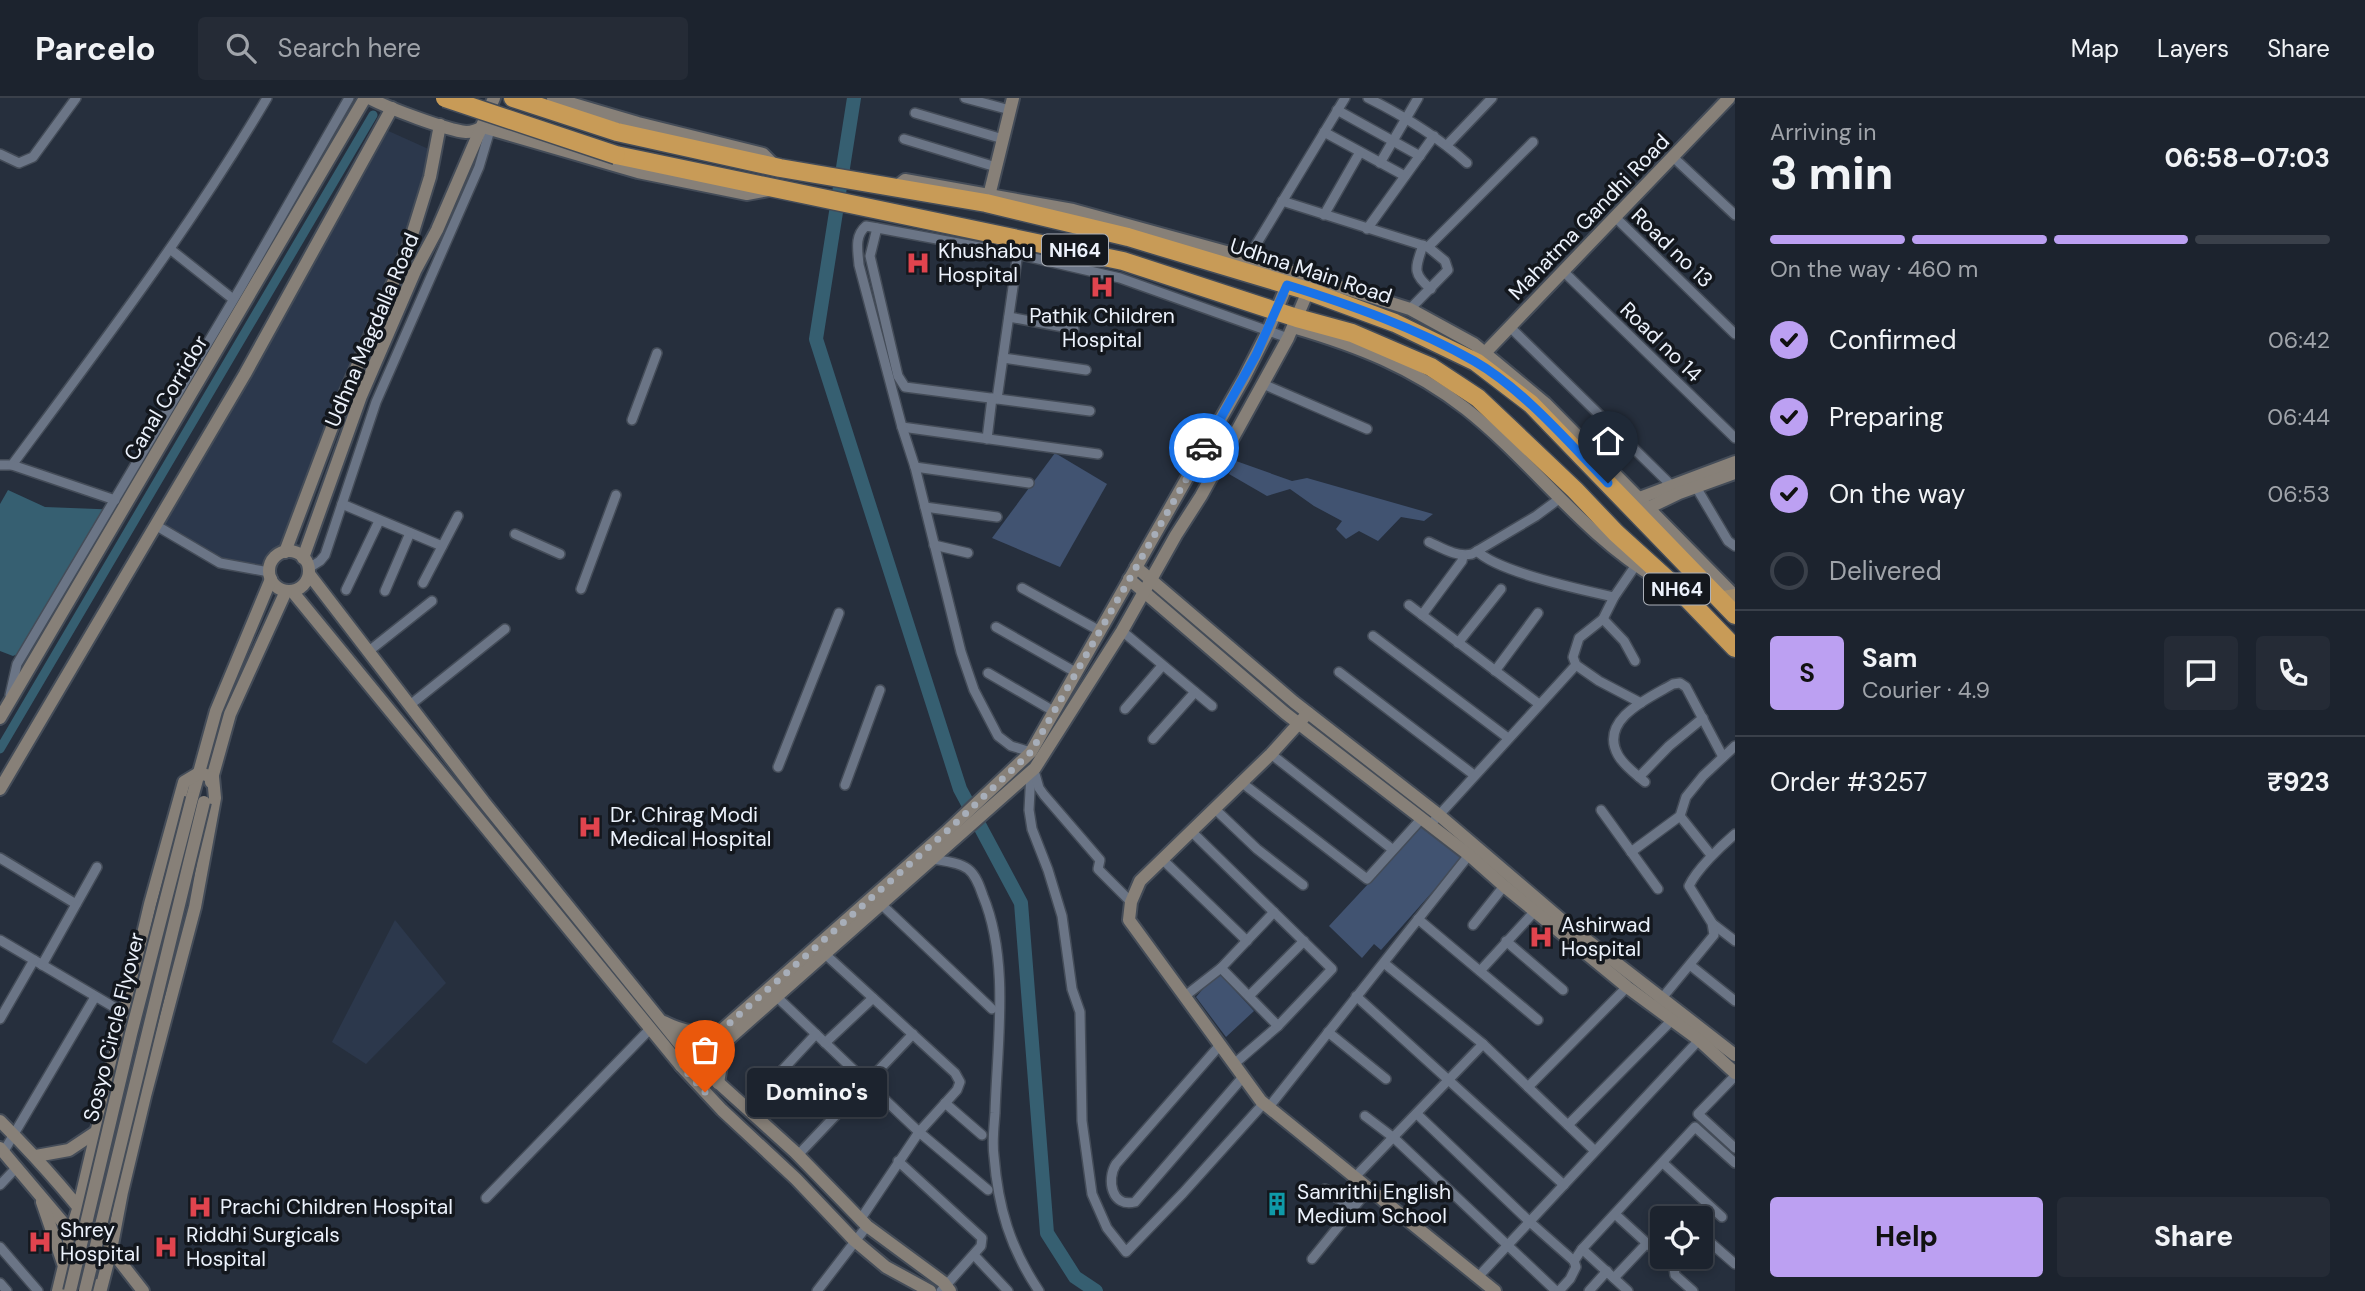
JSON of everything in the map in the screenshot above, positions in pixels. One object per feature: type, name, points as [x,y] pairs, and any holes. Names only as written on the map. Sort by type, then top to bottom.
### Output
[{"type":"highway","name":"NH64","points":[[445,98],[616,155],[774,190],[868,206],[1019,247],[1124,261],[1277,311],[1292,328],[1352,333],[1431,367],[1478,398],[1611,528],[1639,561],[1680,591],[1735,648]]},
{"type":"highway","name":"NH64","points":[[513,98],[617,132],[778,167]]},
{"type":"highway","name":"Udhna Main Road","points":[[778,167],[988,199],[1128,237],[1287,285],[1395,323],[1480,357],[1638,506],[1732,603]]},
{"type":"highway","points":[[1611,528],[1638,506]]},
{"type":"street","points":[[0,154],[19,163],[33,157],[76,98]]},
{"type":"street","points":[[12,465],[170,249],[239,146],[267,98]]},
{"type":"street","points":[[8,704],[17,664],[349,98]]},
{"type":"street","points":[[367,98],[440,125],[466,132],[486,126],[638,172],[747,194],[774,190]]},
{"type":"street","name":"Canal Corridor","points":[[0,718],[367,98]]},
{"type":"street","name":"Udhna Magdalla Road","points":[[213,777],[230,714],[289,591],[303,585],[361,397],[415,271],[486,126],[494,98]]},
{"type":"street","points":[[553,98],[638,123],[763,154],[778,167]]},
{"type":"street","points":[[965,98],[1011,104],[988,199],[1073,211],[1248,258],[1410,309],[1474,344],[1480,357]]},
{"type":"street","points":[[1248,258],[1345,98]]},
{"type":"street","points":[[1368,98],[1406,117],[1447,145],[1467,163]]},
{"type":"street","points":[[1380,163],[1418,98]]},
{"type":"street","points":[[1447,145],[1492,98]]},
{"type":"street","name":"Mahatma Gandhi Road","points":[[1480,357],[1733,98]]},
{"type":"street","points":[[0,789],[245,374],[391,108]]},
{"type":"street","points":[[1337,110],[1420,156]]},
{"type":"street","points":[[915,113],[1003,139]]},
{"type":"street","points":[[285,552],[342,401],[408,248],[430,177],[440,125]]},
{"type":"street","points":[[307,567],[320,561],[325,555],[376,402],[479,167],[486,126]]},
{"type":"street","points":[[1324,132],[1405,176]]},
{"type":"street","points":[[1367,229],[1434,136]]},
{"type":"street","points":[[904,138],[996,167]]},
{"type":"street","points":[[1431,289],[1417,274],[1417,264],[1426,246],[1533,142]]},
{"type":"street","points":[[1324,215],[1360,152]]},
{"type":"street","points":[[1673,157],[1735,215]]},
{"type":"street","points":[[1282,201],[1426,246],[1448,267],[1446,274],[1410,309]]},
{"type":"street","name":"Road no 13","points":[[1615,217],[1735,334]]},
{"type":"street","points":[[1031,752],[1011,746],[998,736],[974,690],[961,652],[915,467],[859,265],[857,243],[860,232],[866,226],[1019,247],[1121,278],[1268,331],[1292,328],[1353,345],[1395,364],[1433,386],[1501,439],[1559,499],[1639,561],[1614,597],[1603,619],[1579,638],[1573,657],[1576,665],[1599,681],[1641,703]]},
{"type":"street","points":[[877,228],[870,256],[901,383],[909,389],[1090,411]]},
{"type":"street","points":[[986,439],[1003,358],[1019,247]]},
{"type":"street","points":[[170,249],[233,299]]},
{"type":"street","name":"Road no 14","points":[[1563,271],[1735,438]]},
{"type":"street","points":[[1287,285],[1244,378],[1031,752],[1027,771],[1032,829],[1062,916],[1072,989],[1080,1012],[1082,1121],[1092,1194],[1107,1228],[1120,1247],[1126,1252],[1266,1105],[1328,1032],[1469,855]]},
{"type":"street","points":[[690,1066],[949,836],[1027,771],[1146,592],[1263,384],[1308,292]]},
{"type":"street","points":[[1009,317],[1074,328]]},
{"type":"street","points":[[1510,327],[1671,485]]},
{"type":"street","points":[[632,421],[657,352]]},
{"type":"street","points":[[1003,358],[1086,370]]},
{"type":"street","points":[[1263,384],[1367,429]]},
{"type":"street","points":[[902,427],[1098,454]]},
{"type":"street","points":[[1638,506],[1671,485],[1735,461]]},
{"type":"street","points":[[0,465],[12,465],[115,500]]},
{"type":"street","points":[[915,467],[1029,483]]},
{"type":"street","points":[[1638,506],[1735,473]]},
{"type":"street","points":[[1696,487],[1728,541],[1735,545]]},
{"type":"street","points":[[581,589],[616,495]]},
{"type":"street","points":[[1429,542],[1463,555],[1477,551],[1559,499]]},
{"type":"street","points":[[342,504],[442,546]]},
{"type":"street","points":[[925,507],[997,517]]},
{"type":"street","points":[[424,583],[458,516]]},
{"type":"street","points":[[346,590],[379,521]]},
{"type":"street","points":[[156,526],[220,564],[270,576]]},
{"type":"street","points":[[385,591],[410,533]]},
{"type":"street","points":[[514,534],[560,554]]},
{"type":"street","points":[[934,545],[968,553]]},
{"type":"street","points":[[1477,551],[1488,559],[1548,582],[1614,597]]},
{"type":"street","points":[[930,1291],[886,1267],[855,1241],[796,1179],[722,1110],[655,1024],[289,591],[274,585],[270,576],[273,559],[285,552],[298,554],[410,705],[655,1024],[723,1037],[777,997],[932,859],[949,836]]},
{"type":"street","points":[[1422,615],[1462,561],[1463,555]]},
{"type":"street","points":[[1136,567],[1431,819],[1504,886],[1627,987],[1659,1002],[1672,1020],[1699,1040],[1735,1074],[1698,1114],[1735,1148]]},
{"type":"street","name":"Sosyo Circle Flyover","points":[[86,1291],[198,800],[198,773],[216,711],[270,576]]},
{"type":"street","points":[[1129,579],[1300,724],[1431,819],[1659,1002],[1735,1055]]},
{"type":"street","points":[[1022,587],[1100,631]]},
{"type":"street","points":[[1458,643],[1501,589]]},
{"type":"street","points":[[369,651],[432,601]]},
{"type":"street","points":[[1409,605],[1539,705]]},
{"type":"street","points":[[778,767],[839,613]]},
{"type":"street","points":[[1495,671],[1538,613]]},
{"type":"street","points":[[1603,619],[1624,641],[1635,661]]},
{"type":"street","points":[[996,627],[1077,673]]},
{"type":"street","points":[[410,705],[505,629]]},
{"type":"street","points":[[1122,631],[1212,706]]},
{"type":"street","points":[[1373,636],[1508,738]]},
{"type":"street","points":[[1241,782],[1367,878],[1392,849],[1431,819],[1576,665]]},
{"type":"street","points":[[1125,709],[1162,666]]},
{"type":"street","points":[[1339,672],[1474,775]]},
{"type":"street","points":[[988,673],[1055,712]]},
{"type":"street","points":[[1703,718],[1670,746],[1642,779],[1625,765],[1617,753],[1614,743],[1616,728],[1628,711],[1674,684],[1681,683],[1690,694],[1703,718],[1723,757]]},
{"type":"street","points":[[845,785],[880,690]]},
{"type":"street","points":[[1153,739],[1195,692]]},
{"type":"street","points":[[1308,713],[1271,754],[1140,881],[1131,902],[1129,920],[1266,1105],[1494,1291]]},
{"type":"street","points":[[1631,852],[1679,816],[1686,797],[1703,776],[1735,746]]},
{"type":"street","points":[[1271,754],[1392,849]]},
{"type":"street","points":[[1027,771],[1100,860],[1098,869],[1131,902]]},
{"type":"street","points":[[39,1194],[64,1266],[102,1290],[142,1108],[195,906],[215,798],[213,777],[198,773],[184,782],[150,904],[71,1232],[64,1266],[58,1291]]},
{"type":"street","name":"Sosyo Circle Flyover","points":[[70,1291],[131,1034],[198,800],[213,777]]},
{"type":"street","points":[[1215,808],[1257,849],[1303,885]]},
{"type":"street","points":[[1601,810],[1657,889]]},
{"type":"street","points":[[1679,816],[1711,855]]},
{"type":"street","points":[[1191,831],[1332,969],[1278,1026],[1234,1064]]},
{"type":"street","points":[[1735,834],[1711,855],[1689,886],[1712,923],[1735,941]]},
{"type":"street","points":[[0,858],[76,904]]},
{"type":"street","points":[[932,859],[958,864],[971,870],[995,928],[1000,1015],[993,1153],[999,1202],[1014,1245],[1039,1291]]},
{"type":"street","points":[[1162,859],[1247,941]]},
{"type":"street","points":[[0,1018],[76,904],[97,867]]},
{"type":"street","points":[[1473,925],[1504,886]]},
{"type":"street","points":[[881,904],[992,1009]]},
{"type":"street","points":[[1480,971],[1535,911]]},
{"type":"street","points":[[1185,996],[1221,968],[1274,912]]},
{"type":"street","points":[[1418,919],[1538,1020]]},
{"type":"street","points":[[1659,1002],[1714,935],[1712,923]]},
{"type":"street","points":[[0,940],[124,1013]]},
{"type":"street","points":[[1249,996],[1304,941]]},
{"type":"street","points":[[1506,941],[1563,990]]},
{"type":"street","points":[[817,1291],[855,1241],[898,1161],[919,1132],[960,1086],[959,1077],[825,954]]},
{"type":"street","points":[[1384,963],[1483,1044],[1595,1152]]},
{"type":"street","points":[[1690,965],[1735,1001]]},
{"type":"street","points":[[1221,968],[1278,1026]]},
{"type":"street","points":[[1528,1087],[1627,987]]},
{"type":"street","points":[[1356,996],[1564,1185]]},
{"type":"street","points":[[71,1232],[2,1150],[14,1135],[95,997]]},
{"type":"street","points":[[777,997],[919,1132],[988,1191]]},
{"type":"street","points":[[825,1044],[873,998]]},
{"type":"street","points":[[1568,1125],[1672,1020]]},
{"type":"street","points":[[486,1198],[655,1024]]},
{"type":"street","points":[[1328,1032],[1387,1079]]},
{"type":"street","points":[[746,1109],[816,1034]]},
{"type":"street","points":[[798,1155],[913,1034]]},
{"type":"street","points":[[718,1083],[723,1037]]},
{"type":"street","points":[[1478,1278],[1699,1040]]},
{"type":"street","points":[[1354,1178],[1483,1044]]},
{"type":"street","points":[[1220,1045],[1115,1164],[1110,1183],[1118,1199],[1125,1203],[1135,1202],[1243,1077]]},
{"type":"street","points":[[690,1066],[718,1083],[798,1155],[863,1223],[946,1289],[981,1246],[982,1238],[898,1161]]},
{"type":"street","points":[[944,1103],[982,1135]]},
{"type":"street","points":[[1365,1116],[1394,1138],[1557,1291],[1570,1279],[1576,1267],[1574,1261],[1417,1114]]},
{"type":"street","points":[[0,1121],[36,1156],[79,1206],[142,1291]]},
{"type":"street","points":[[1574,1261],[1582,1249],[1695,1127],[1735,1163]]},
{"type":"street","points":[[36,1156],[69,1150],[96,1132]]},
{"type":"street","points":[[1663,1163],[1722,1217]]},
{"type":"street","points":[[0,1185],[17,1167]]},
{"type":"street","points":[[1325,1189],[1353,1209]]},
{"type":"street","points":[[1312,1259],[1368,1190]]},
{"type":"street","points":[[1615,1214],[1674,1268],[1675,1275],[1693,1291]]},
{"type":"street","points":[[1589,1291],[1647,1243]]},
{"type":"street","points":[[1713,1245],[1735,1264]]},
{"type":"street","points":[[0,1247],[38,1291]]},
{"type":"street","points":[[1582,1249],[1626,1290]]},
{"type":"street","points":[[974,1255],[1008,1291]]},
{"type":"street","points":[[0,1283],[7,1291]]},
{"type":"shaded area","points":[[384,129],[433,151],[408,244],[284,551],[273,558],[268,570],[228,564],[160,525]]},
{"type":"shaded area","points":[[1055,453],[1107,484],[1060,567],[992,538]]},
{"type":"shaded area","points":[[1236,461],[1292,481],[1307,478],[1433,514],[1424,521],[1401,517],[1378,541],[1359,531],[1346,539],[1336,529],[1342,521],[1290,489],[1267,496],[1229,474]]},
{"type":"shaded area","points":[[8,490],[45,507],[123,510],[37,646],[13,656],[0,651],[0,504]]},
{"type":"shaded area","points":[[1423,825],[1465,855],[1381,950],[1374,944],[1362,958],[1329,926]]},
{"type":"shaded area","points":[[395,920],[446,983],[366,1064],[332,1042]]},
{"type":"shaded area","points":[[1218,972],[1254,1011],[1226,1037],[1196,997]]},
{"type":"waterway","points":[[854,98],[816,339],[960,789],[1021,903],[1047,1233],[1075,1277],[1096,1291]]},
{"type":"waterway","points":[[0,749],[373,115]]},
{"type":"way so far","points":[[705,1092],[681,1066],[946,832],[1031,752],[1204,448]]},
{"type":"place","name":"Khushabu Hospital","points":[[918,263]]},
{"type":"place","name":"Pathik Children Hospital","points":[[1102,287]]},
{"type":"place","name":"Dr. Chirag Modi Medical Hospital","points":[[590,827]]},
{"type":"place","name":"Ashirwad Hospital","points":[[1541,937]]},
{"type":"place","name":"Domino's","points":[[705,1092]]},
{"type":"place","name":"Samrithi English Medium School","points":[[1277,1204]]},
{"type":"place","name":"Prachi Children Hospital","points":[[200,1207]]},
{"type":"place","name":"Shrey Hospital","points":[[40,1242]]},
{"type":"place","name":"Riddhi Surgicals Hospital","points":[[166,1247]]},
{"type":"route","points":[[1204,448],[1256,355],[1287,285],[1395,323],[1476,362],[1531,404],[1608,483]]}]
